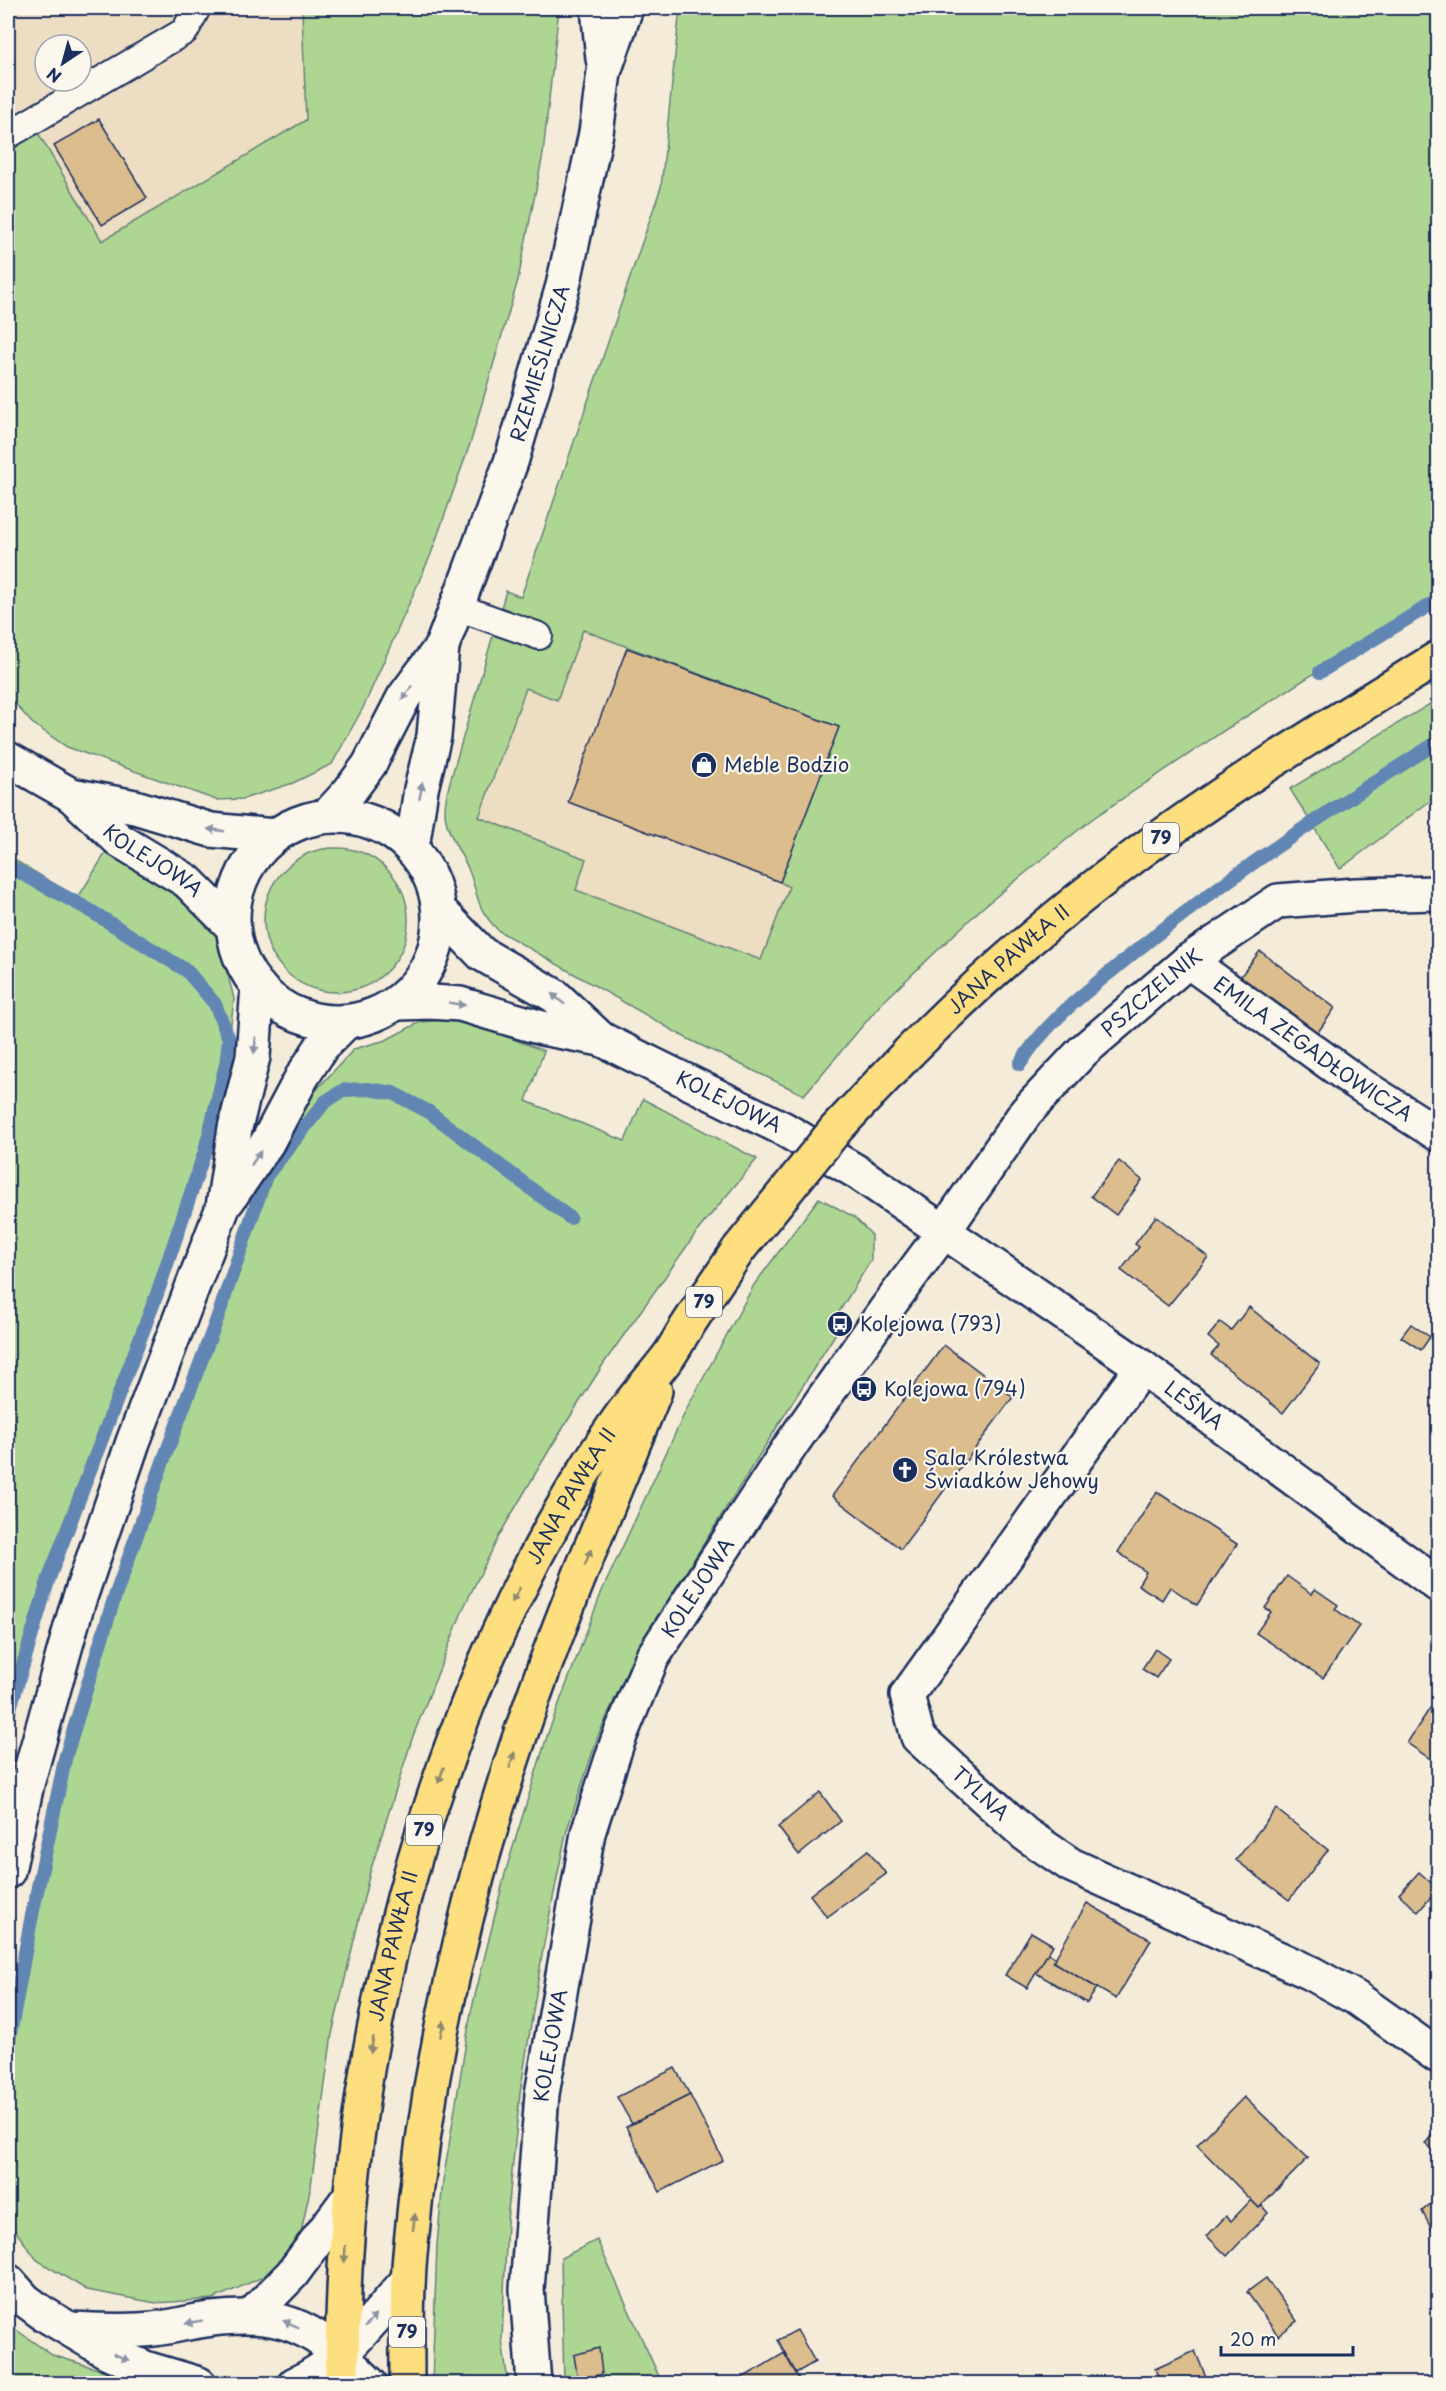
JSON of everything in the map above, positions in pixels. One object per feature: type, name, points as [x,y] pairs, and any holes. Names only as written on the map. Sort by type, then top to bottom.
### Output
[{"type":"main road","name":"JANA PAWŁA II","points":[[342,2369],[350,2196],[371,2046],[389,1958],[409,1878],[440,1776],[474,1686],[509,1609],[569,1497],[628,1406],[669,1356],[739,1249],[837,1128],[909,1052],[1011,956],[1138,854],[1246,778],[1438,658]]},
{"type":"main road","name":"JANA PAWŁA II","points":[[407,2384],[408,2280],[433,2073],[461,1935],[515,1749],[550,1652],[669,1356]]},
{"type":"street","name":"RZEMIEŚLNICZA","points":[[598,8],[604,72]]},
{"type":"street","name":"RZEMIEŚLNICZA","points":[[327,816],[369,765],[404,697],[442,646],[512,462],[563,286],[596,133],[604,72],[626,8]]},
{"type":"street","name":"RZEMIEŚLNICZA","points":[[412,848],[421,789],[434,736],[442,646]]},
{"type":"street","name":"KOLEJOWA","points":[[8,759],[71,795],[119,840],[187,881],[233,927]]},
{"type":"street","name":"KOLEJOWA","points":[[71,795],[135,807],[211,830],[274,836]]},
{"type":"street","points":[[318,816],[327,816],[351,816],[384,827],[412,848],[431,878],[440,911],[437,946],[422,978],[398,1003],[367,1018],[332,1023],[298,1016],[269,999],[247,974],[234,942],[232,909],[241,876],[260,848],[286,827],[318,816]]},
{"type":"street","name":"PSZCZELNIK","points":[[944,1231],[1026,1112],[1083,1051],[1188,962],[1278,901],[1356,895],[1438,893]]},
{"type":"street","name":"KOLEJOWA","points":[[440,911],[482,954],[555,996],[601,1038],[782,1128],[857,1172],[944,1231],[791,1445],[652,1658],[617,1743],[588,1833],[542,2094],[527,2289],[534,2384]]},
{"type":"street","name":"EMILA ZEGADŁOWICZA","points":[[1188,962],[1356,1082],[1438,1134]]},
{"type":"street","points":[[8,1871],[32,1765],[76,1609],[124,1464],[223,1207],[235,1128],[253,1057],[258,986]]},
{"type":"street","name":"KOLEJOWA","points":[[398,1003],[460,1004],[542,1028],[601,1038]]},
{"type":"street","points":[[223,1207],[267,1143],[302,1077],[322,1046],[346,1022]]},
{"type":"street","name":"LEŚNA","points":[[944,1231],[1142,1367],[1438,1585]]},
{"type":"street","name":"TYLNA","points":[[1142,1367],[907,1695],[918,1737],[1025,1834],[1071,1865],[1311,1973],[1356,1998],[1438,2056]]},
{"type":"street","points":[[252,2315],[292,2274],[350,2196]]},
{"type":"street","points":[[295,2384],[314,2375],[342,2369],[408,2280]]},
{"type":"street","points":[[8,2281],[25,2300],[106,2351],[136,2364],[200,2384]]},
{"type":"street","points":[[70,2329],[152,2330],[211,2319],[252,2315],[282,2320],[315,2334],[342,2369],[370,2384]]},
{"type":"lane","points":[[8,135],[185,31],[197,8]]},
{"type":"lane","points":[[457,607],[539,636]]},
{"type":"shaded area","points":[[8,8],[302,8],[306,120],[102,241],[8,293]]},
{"type":"shaded area","points":[[521,597],[986,768],[737,999],[454,825]]},
{"type":"green space","points":[[302,8],[559,8],[543,154],[518,280],[471,441],[431,554],[364,706],[332,764],[293,783],[243,799],[216,800],[67,747],[32,723],[8,696],[8,149],[37,131],[102,241],[306,120]]},
{"type":"green space","points":[[680,8],[1438,8],[1438,600],[1370,638],[1228,728],[1092,819],[982,908],[881,1004],[804,1095],[688,1039],[499,931],[481,907],[467,866],[447,826],[445,814],[449,786],[506,591],[521,597],[661,187]],"holes":[[[583,630],[839,727],[780,882],[789,887],[761,960],[576,890],[586,859],[479,817],[526,688],[557,700]]]},
{"type":"green space","points":[[1438,699],[1438,795],[1340,869],[1290,789]]},
{"type":"green space","points":[[336,848],[364,854],[387,869],[402,892],[408,920],[402,948],[387,971],[364,986],[336,992],[308,986],[285,971],[270,948],[264,920],[270,892],[285,869],[308,854]]},
{"type":"green space","points":[[106,852],[183,893],[217,931],[234,999],[226,1064],[205,1151],[157,1294],[49,1578],[8,1715],[8,1560],[13,1513],[15,1436],[8,1339],[8,856],[78,898]]},
{"type":"green space","points":[[445,1020],[471,1023],[544,1051],[526,1101],[625,1141],[643,1099],[757,1159],[699,1229],[604,1363],[500,1534],[464,1607],[413,1736],[370,1872],[332,2034],[311,2185],[301,2232],[272,2273],[213,2299],[156,2303],[87,2290],[37,2260],[8,2221],[8,2045],[31,1920],[66,1755],[113,1602],[217,1319],[266,1176],[308,1099],[354,1049],[386,1040],[420,1022]]},
{"type":"green space","points":[[819,1198],[854,1217],[871,1234],[871,1260],[839,1312],[846,1317],[637,1650],[598,1736],[566,1833],[544,1943],[520,2093],[507,2221],[502,2339],[508,2383],[432,2384],[437,2245],[443,2181],[471,2012],[506,1870],[548,1733],[602,1591],[688,1406],[754,1285]]},
{"type":"green space","points":[[597,2240],[662,2383],[564,2383],[561,2258]]},
{"type":"green space","points":[[8,2324],[52,2355],[144,2383],[8,2383]]},
{"type":"building","points":[[99,119],[147,198],[102,225],[54,146]]},
{"type":"building","name":"Meble Bodzio","points":[[627,648],[839,727],[780,882],[568,802]]},
{"type":"building","points":[[1260,951],[1335,1008],[1316,1035],[1240,977]]},
{"type":"building","points":[[1119,1161],[1142,1180],[1116,1215],[1091,1196]]},
{"type":"building","points":[[1156,1216],[1208,1257],[1168,1306],[1121,1270],[1139,1247],[1135,1244]]},
{"type":"building","points":[[1249,1307],[1320,1364],[1283,1413],[1211,1355],[1219,1346],[1208,1337],[1220,1322],[1231,1330]]},
{"type":"building","points":[[1411,1324],[1430,1337],[1421,1350],[1401,1337]]},
{"type":"building","name":"Sala Królestwa Świadków Jehowy","points":[[944,1345],[1013,1397],[901,1549],[832,1496]]},
{"type":"building","points":[[1157,1492],[1237,1544],[1197,1605],[1170,1587],[1162,1600],[1138,1585],[1146,1572],[1118,1552]]},
{"type":"building","points":[[1287,1576],[1312,1594],[1315,1589],[1338,1605],[1335,1609],[1359,1626],[1323,1678],[1256,1633],[1271,1612],[1265,1608]]},
{"type":"building","points":[[1155,1649],[1169,1659],[1156,1678],[1142,1669]]},
{"type":"building","points":[[1438,1696],[1438,1764],[1407,1743]]},
{"type":"building","points":[[820,1792],[841,1821],[799,1855],[778,1827]]},
{"type":"building","points":[[1276,1809],[1328,1850],[1289,1900],[1236,1860]]},
{"type":"building","points":[[868,1850],[886,1874],[827,1917],[810,1895]]},
{"type":"building","points":[[1419,1872],[1438,1889],[1418,1912],[1399,1894]]},
{"type":"building","points":[[1087,1903],[1151,1940],[1116,1999],[1053,1962]]},
{"type":"building","points":[[1031,1932],[1053,1945],[1027,1988],[1005,1975]]},
{"type":"building","points":[[1048,1953],[1056,1958],[1053,1962],[1097,1988],[1087,2003],[1036,1973]]},
{"type":"building","points":[[675,2068],[690,2095],[632,2124],[617,2097]]},
{"type":"building","points":[[690,2095],[723,2160],[660,2192],[626,2127]]},
{"type":"building","points":[[1244,2097],[1308,2158],[1259,2208],[1197,2145]]},
{"type":"building","points":[[1438,2129],[1438,2155],[1425,2144]]},
{"type":"building","points":[[1251,2200],[1259,2208],[1262,2206],[1268,2213],[1227,2256],[1207,2236],[1226,2216],[1231,2221]]},
{"type":"building","points":[[1433,2202],[1438,2213],[1438,2226],[1432,2230],[1422,2211]]},
{"type":"building","points":[[1266,2278],[1297,2321],[1278,2336],[1247,2292]]},
{"type":"building","points":[[797,2330],[815,2362],[796,2373],[778,2340]]},
{"type":"building","points":[[599,2348],[602,2374],[578,2381],[574,2355]]},
{"type":"building","points":[[1195,2351],[1209,2384],[1161,2384],[1155,2369]]},
{"type":"building","points":[[783,2354],[802,2384],[732,2384]]},
{"type":"waterway","points":[[1320,672],[1438,600]]},
{"type":"waterway","points":[[1020,1064],[1041,1036],[1066,1010],[1196,904],[1275,848],[1438,742]]},
{"type":"waterway","points":[[8,866],[86,908],[187,971],[215,1004],[229,1039],[226,1064],[205,1151],[157,1294],[49,1578],[8,1715]]},
{"type":"waterway","points":[[8,2045],[31,1920],[66,1755],[113,1602],[217,1319],[266,1176],[325,1102],[344,1090],[368,1089],[393,1093],[429,1112],[570,1218]]},
{"type":"place","name":"Meble Bodzio","points":[[704,765]]},
{"type":"place","name":"Kolejowa (793)","points":[[840,1324]]},
{"type":"place","name":"Kolejowa (794)","points":[[864,1389]]},
{"type":"place","name":"Sala Królestwa Świadków Jehowy","points":[[905,1470]]}]
